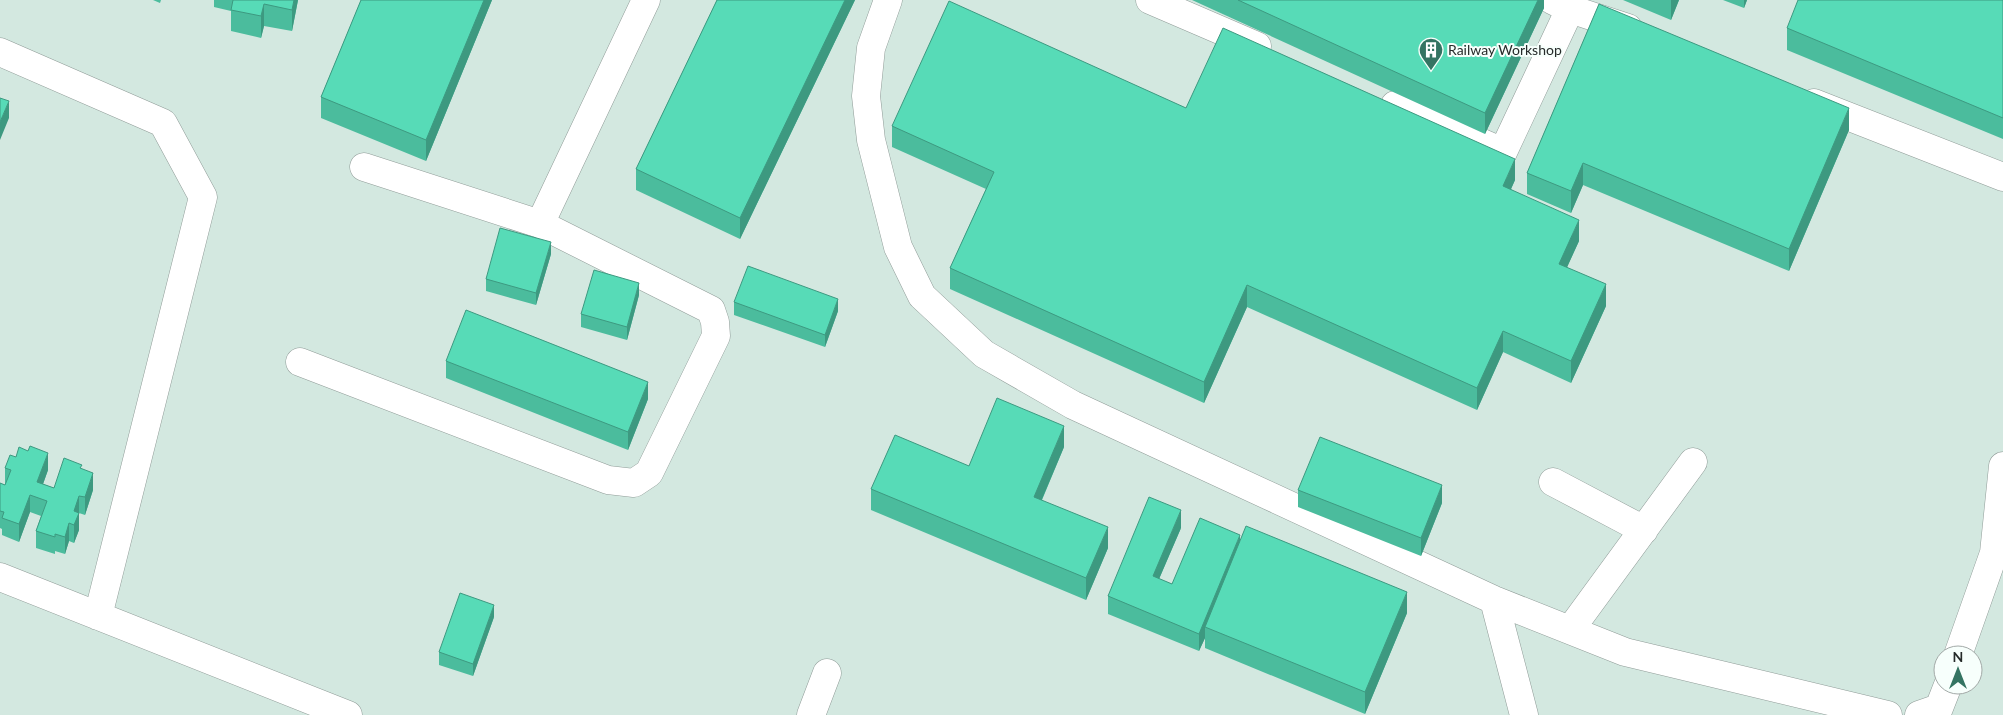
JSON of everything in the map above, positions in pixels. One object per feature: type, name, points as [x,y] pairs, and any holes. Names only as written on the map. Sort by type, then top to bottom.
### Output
[{"type":"street","points":[[540,224],[646,0]]},
{"type":"street","points":[[888,0],[871,48],[866,96],[872,140],[898,247],[922,296],[984,354],[1073,405],[1494,600],[1625,652],[1888,715]]},
{"type":"street","points":[[1150,0],[1276,55]]},
{"type":"street","points":[[1376,98],[1503,152],[1561,4],[1605,19],[1651,38]]},
{"type":"street","points":[[0,52],[163,123],[203,197],[98,616]]},
{"type":"street","points":[[1790,93],[2003,178]]},
{"type":"street","points":[[300,362],[608,480],[634,483],[649,473],[716,336],[715,322],[711,310],[540,224],[364,168]]},
{"type":"street","points":[[1570,630],[1693,462]]},
{"type":"street","points":[[1962,645],[1999,555],[2003,466]]},
{"type":"street","points":[[1553,482],[1644,530]]},
{"type":"street","points":[[0,577],[348,715]]},
{"type":"street","points":[[1494,600],[1524,715]]},
{"type":"street","points":[[810,715],[827,673]]},
{"type":"street","points":[[1919,715],[1939,708],[1944,695]]},
{"type":"shaded area","points":[[0,0],[2003,0],[2003,715],[0,715]]},
{"type":"building","points":[[233,0],[294,0],[292,10],[264,4],[261,16],[231,10]]},
{"type":"building","points":[[361,0],[484,0],[426,140],[321,97]]},
{"type":"building","points":[[717,0],[845,0],[740,218],[636,169]]},
{"type":"building","name":"Railway Workshop","points":[[1238,0],[1538,0],[1485,113]]},
{"type":"building","points":[[1798,0],[2003,0],[2003,118],[1787,28]]},
{"type":"building","points":[[949,1],[1186,108],[1223,28],[1515,159],[1503,186],[1579,220],[1559,264],[1606,284],[1571,361],[1503,331],[1477,388],[1247,285],[1204,382],[950,268],[994,172],[892,126]]},
{"type":"building","points":[[1599,4],[1849,108],[1789,249],[1583,163],[1571,191],[1527,173]]},
{"type":"building","points":[[0,98],[9,101],[0,122]]},
{"type":"building","points":[[500,228],[551,242],[536,293],[486,279]]},
{"type":"building","points":[[748,266],[838,299],[825,335],[734,302]]},
{"type":"building","points":[[594,270],[639,283],[627,327],[581,314]]},
{"type":"building","points":[[466,310],[648,382],[628,432],[446,361]]},
{"type":"building","points":[[997,398],[1064,426],[1034,497],[1108,527],[1086,578],[871,489],[895,435],[969,466]]},
{"type":"building","points":[[1320,437],[1442,485],[1421,538],[1298,490]]},
{"type":"building","points":[[30,446],[48,453],[37,482],[54,488],[64,458],[82,465],[80,468],[93,473],[85,497],[79,496],[74,511],[79,513],[74,525],[69,523],[65,537],[55,534],[55,537],[36,531],[47,501],[30,495],[19,524],[2,518],[4,512],[0,511],[0,483],[5,485],[11,470],[5,468],[10,455],[16,457],[19,447],[28,451]]},
{"type":"building","points":[[1149,497],[1181,510],[1153,576],[1172,584],[1200,518],[1240,535],[1199,634],[1108,596]]},
{"type":"building","points":[[1246,526],[1407,592],[1365,692],[1205,627]]},
{"type":"building","points":[[460,593],[494,605],[473,664],[439,652]]},
{"type":"place","name":"Railway Workshop","points":[[1431,71]]}]
